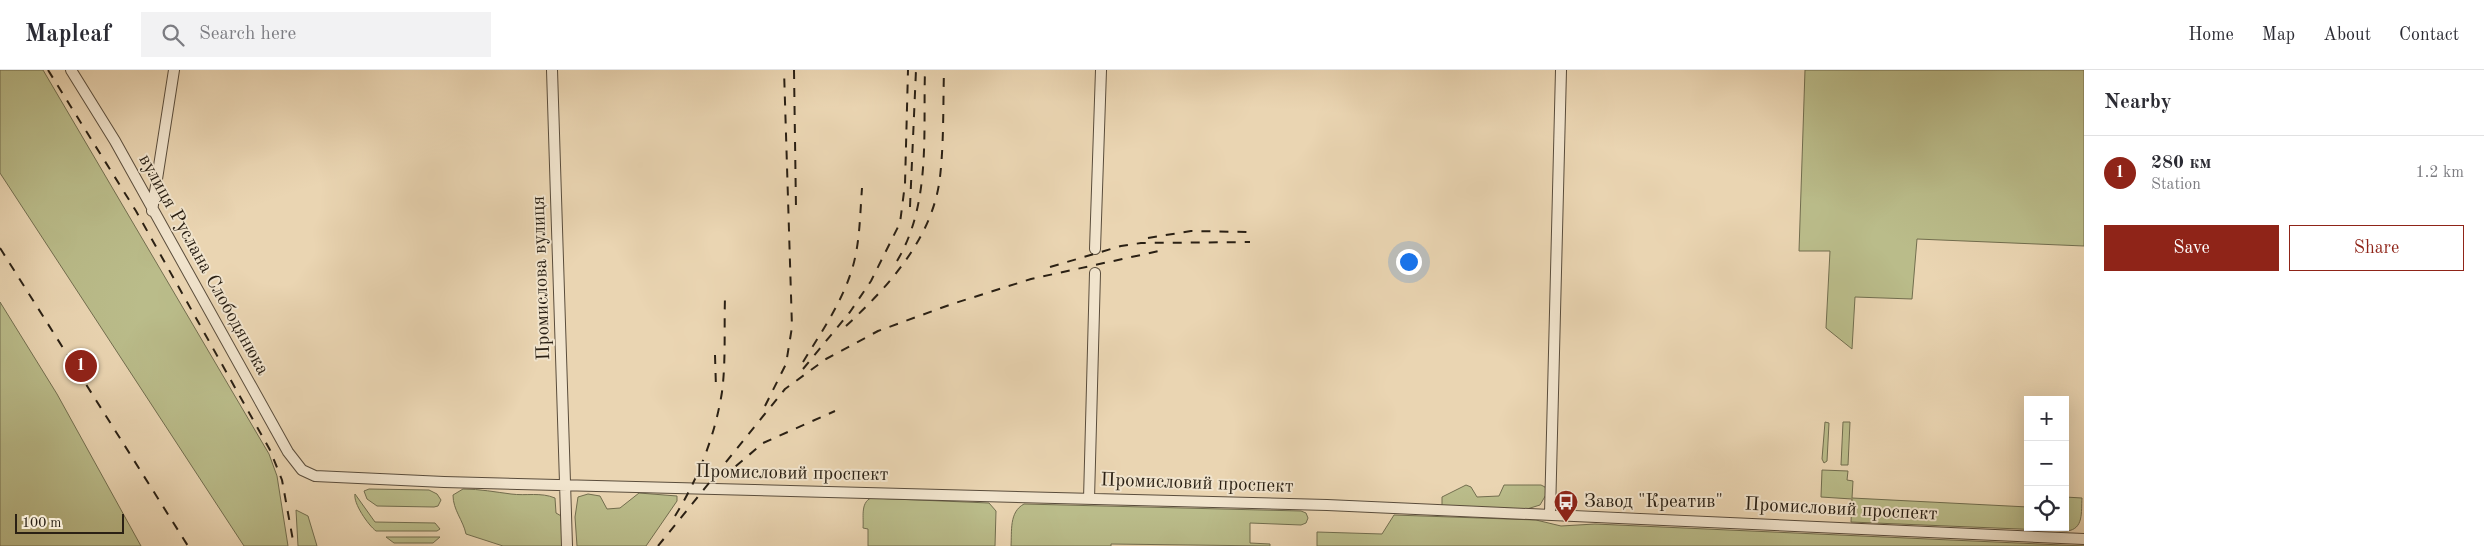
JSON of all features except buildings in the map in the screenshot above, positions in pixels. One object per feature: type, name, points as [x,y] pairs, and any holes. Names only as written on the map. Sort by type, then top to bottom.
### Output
[{"type":"street","name":"вулиця Руслана Слободянюка","points":[[71,70],[114,141],[288,452],[298,466],[308,474]]},
{"type":"street","points":[[152,211],[174,70]]},
{"type":"street","name":"Промислова вулиця","points":[[552,70],[567,546]]},
{"type":"street","points":[[1095,249],[1101,70]]},
{"type":"street","points":[[1550,514],[1561,70]]},
{"type":"street","points":[[1090,499],[1095,273]]},
{"type":"street","name":"Промисловий проспект","points":[[308,474],[323,478],[352,480],[1090,499],[1550,514],[2084,539]]},
{"type":"green space","points":[[0,70],[43,70],[269,454],[277,476],[288,546],[244,546],[0,173]]},
{"type":"green space","points":[[1805,70],[2084,70],[2084,246],[1917,239],[1912,299],[1855,297],[1852,349],[1826,328],[1830,251],[1799,251]]},
{"type":"green space","points":[[0,302],[57,394],[141,546],[0,546]]},
{"type":"green space","points":[[1825,422],[1829,423],[1827,461],[1824,463],[1822,459]]},
{"type":"green space","points":[[1843,422],[1850,422],[1848,465],[1841,465]]},
{"type":"green space","points":[[1822,470],[1848,471],[1847,480],[1853,481],[1852,498],[2024,507],[2024,529],[1851,522],[1852,499],[1821,497]]},
{"type":"green space","points":[[1466,485],[1471,487],[1477,497],[1499,496],[1504,485],[1541,485],[1545,487],[1547,493],[1540,505],[1527,509],[1442,506],[1442,497]]},
{"type":"green space","points":[[369,489],[429,490],[437,494],[441,500],[438,506],[434,507],[377,506],[367,499],[364,491]]},
{"type":"green space","points":[[463,489],[544,495],[555,498],[556,513],[563,517],[563,546],[503,546],[466,534],[453,500],[453,495]]},
{"type":"green space","points":[[639,493],[677,496],[677,501],[646,546],[577,546],[575,517],[578,497],[588,494],[600,496],[607,509],[620,508]]},
{"type":"green space","points":[[355,494],[375,522],[435,523],[440,529],[437,531],[376,531],[362,514],[356,503]]},
{"type":"green space","points":[[2069,497],[2082,498],[2079,523],[2069,531]]},
{"type":"green space","points":[[871,498],[989,503],[996,511],[995,546],[868,546],[868,529],[863,528],[863,511],[865,503]]},
{"type":"green space","points":[[1024,504],[1301,511],[1306,513],[1308,518],[1306,523],[1301,525],[1250,523],[1250,543],[1270,544],[1270,546],[1111,544],[1111,546],[1011,546],[1014,517],[1019,507]]},
{"type":"green space","points":[[296,510],[308,516],[317,546],[298,546]]},
{"type":"green space","points":[[1394,515],[1536,520],[1561,526],[1595,524],[2084,546],[1317,546],[1317,532],[1382,534]]},
{"type":"green space","points":[[386,537],[440,537],[433,543],[394,543]]},
{"type":"railway","points":[[48,70],[136,211],[270,450],[282,480],[294,546]]},
{"type":"railway","points":[[765,406],[786,364],[792,327],[784,70]]},
{"type":"railway","points":[[794,70],[796,209]]},
{"type":"railway","points":[[803,369],[850,312],[871,281],[900,223],[905,184],[908,70]]},
{"type":"railway","points":[[910,207],[916,70]]},
{"type":"railway","points":[[897,261],[908,239],[920,192],[924,144],[925,70]]},
{"type":"railway","points":[[846,326],[892,278],[906,260],[928,221],[936,199],[940,177],[943,137],[944,70]]},
{"type":"railway","points":[[803,362],[831,316],[849,279],[857,247],[862,188]]},
{"type":"railway","points":[[1148,238],[1191,231],[1250,232]]},
{"type":"railway","points":[[1050,267],[1121,246],[1141,243],[1250,242]]},
{"type":"railway","points":[[0,248],[188,546]]},
{"type":"railway","points":[[658,546],[785,389],[826,359],[878,331],[952,304],[1031,279],[1159,251]]},
{"type":"railway","points":[[675,516],[698,472],[710,441],[719,408],[724,368],[725,297]]},
{"type":"railway","points":[[715,355],[716,388]]},
{"type":"railway","points":[[722,478],[763,443],[835,411]]},
{"type":"place","name":"280 км","points":[[81,366]]},
{"type":"place","name":"Завод \"Креатив\"","points":[[1566,523]]}]
